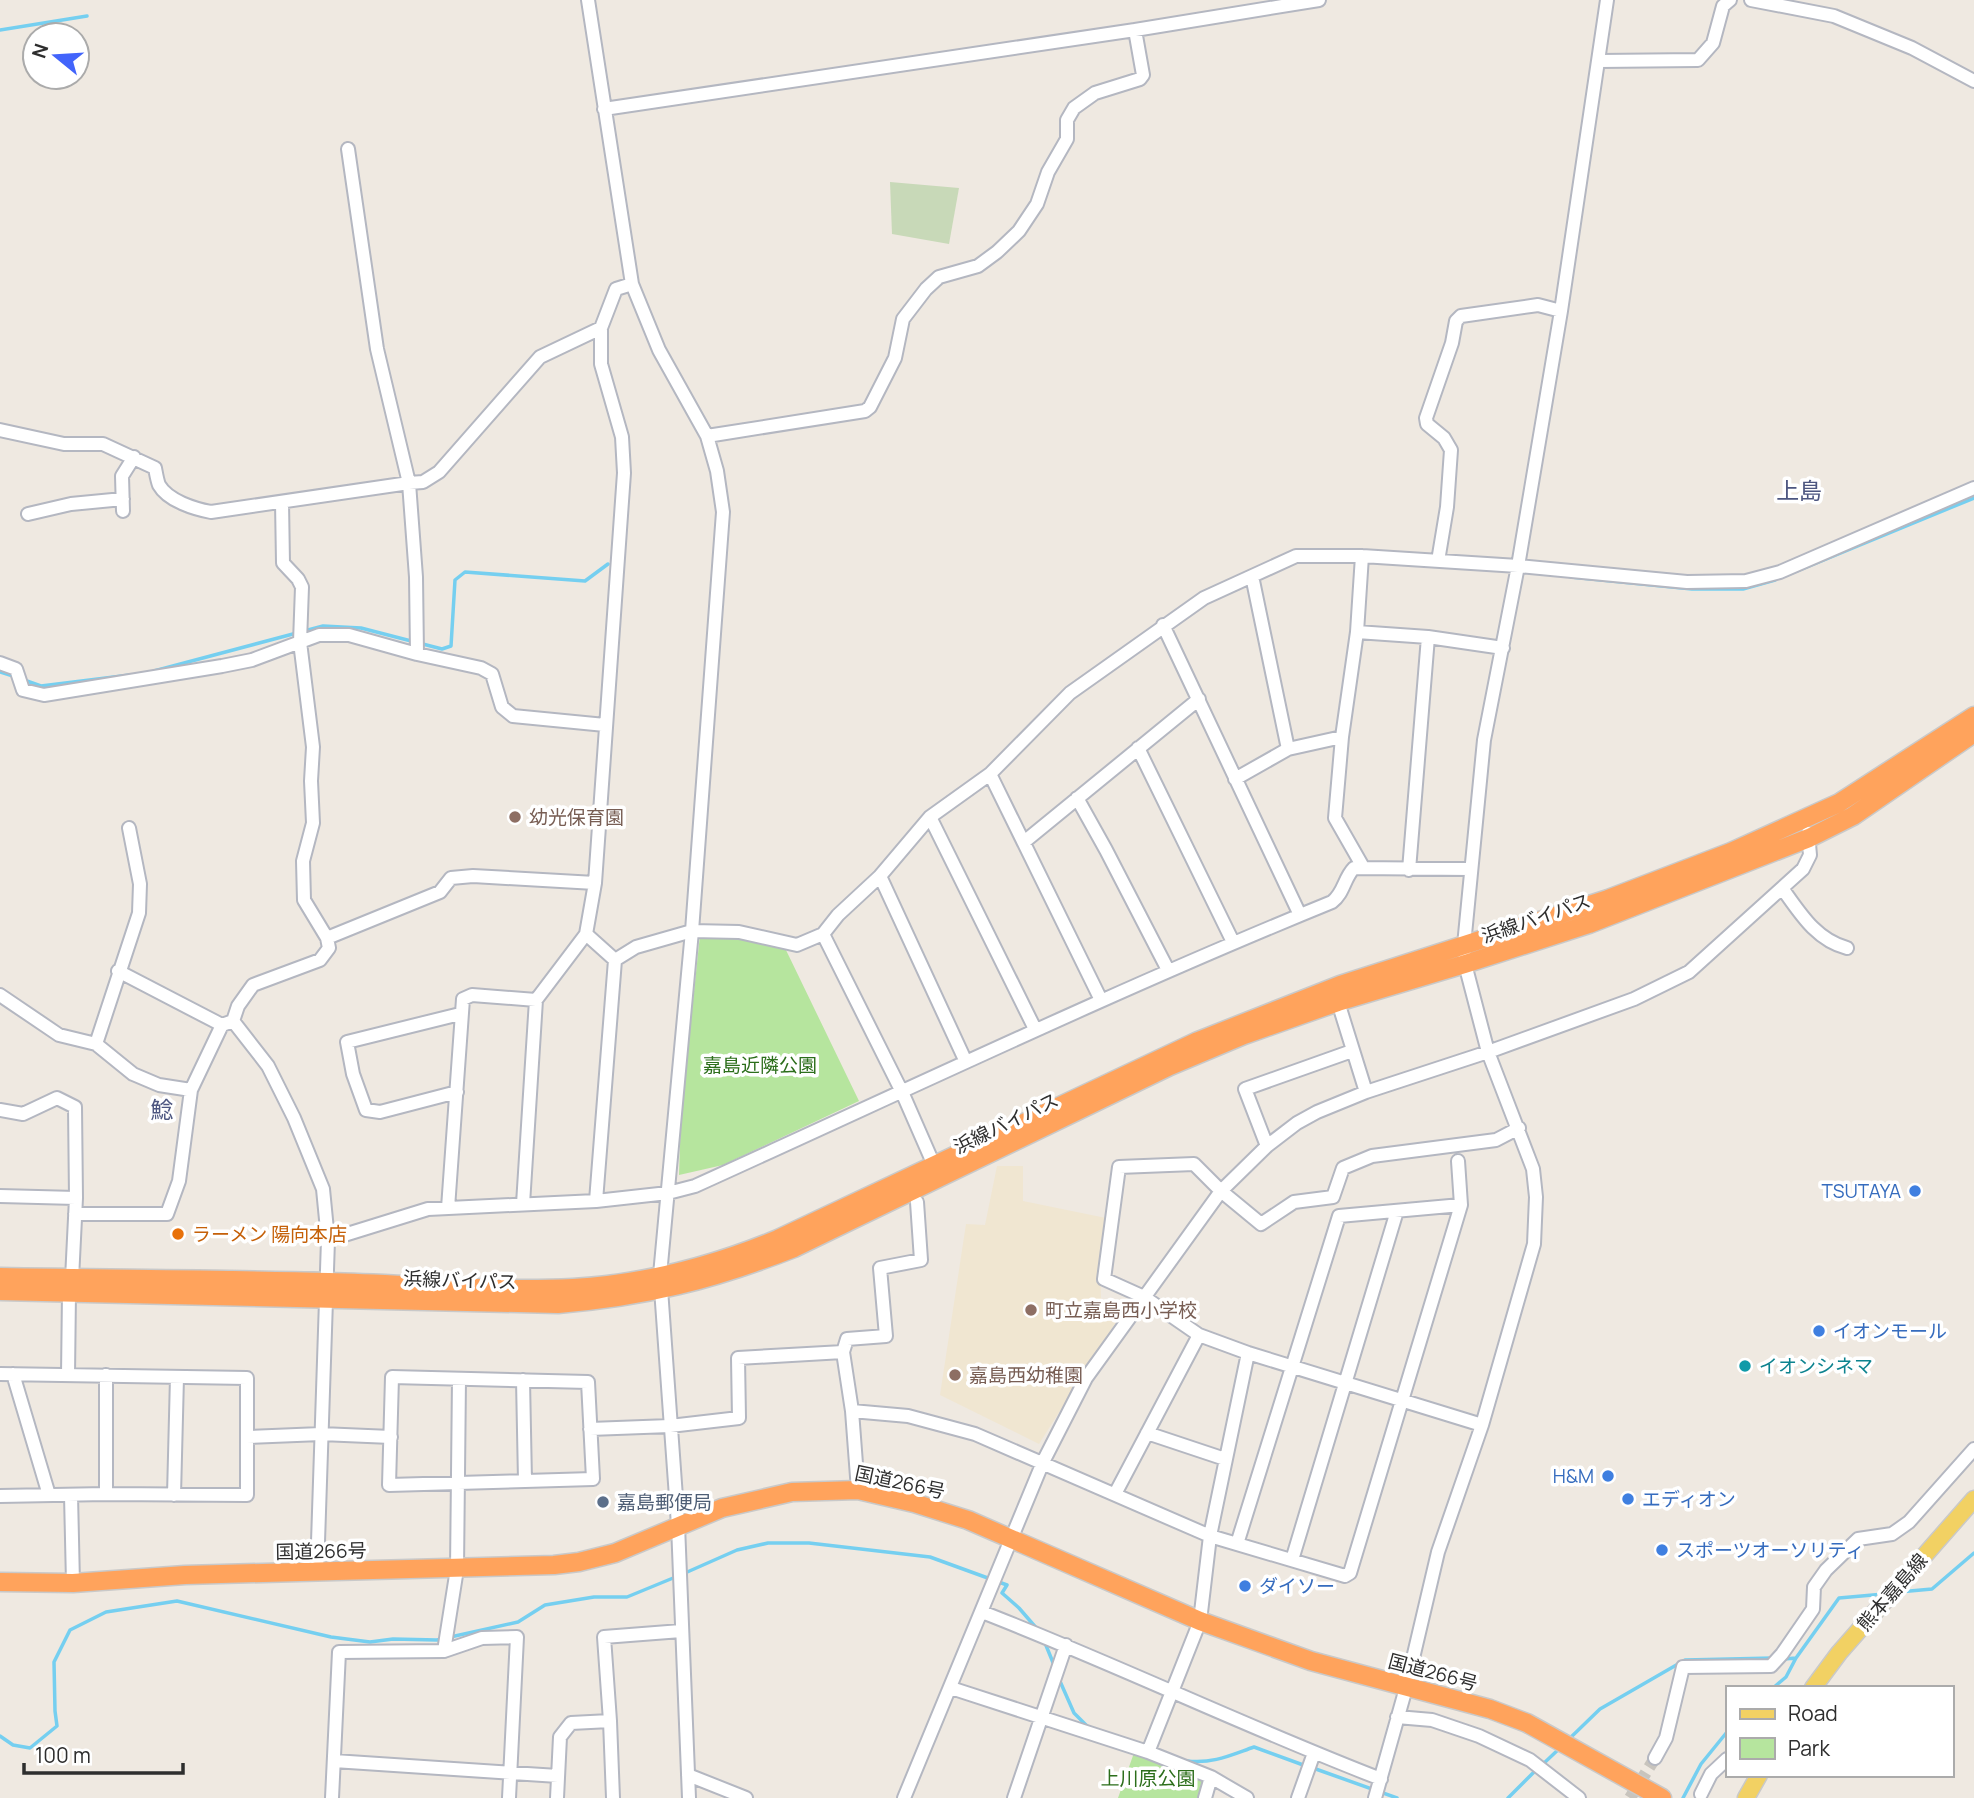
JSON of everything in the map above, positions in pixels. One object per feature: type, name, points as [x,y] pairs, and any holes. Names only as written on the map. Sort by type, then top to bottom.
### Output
[{"type":"highway","name":"浜線バイパス","points":[[0,1291],[71,1286],[326,1289],[558,1304],[604,1300],[661,1283],[736,1270],[794,1248],[937,1172],[1339,993],[1464,945],[1608,899],[1731,852],[1806,819],[1839,803],[1974,716]]},
{"type":"highway","name":"浜線バイパス","points":[[1339,993],[1465,964],[1589,923],[1809,838],[1853,816],[1974,733]]},
{"type":"highway","name":"浜線バイパス","points":[[0,1277],[71,1286]]},
{"type":"highway","name":"国道266号","points":[[0,1582],[73,1583],[185,1575],[457,1569],[579,1562],[615,1553],[722,1508],[792,1492],[858,1490],[914,1503],[968,1520],[1200,1621],[1311,1661],[1490,1709],[1527,1723],[1662,1798]]},
{"type":"main road","name":"熊本嘉島線","points":[[1815,1686],[1839,1653],[1974,1499]]},
{"type":"main road","points":[[1746,1798],[1758,1777]]},
{"type":"street","points":[[587,0],[632,284],[659,350],[707,436],[717,471],[723,512],[692,931],[661,1283],[678,1525],[689,1798]]},
{"type":"street","points":[[604,110],[1319,0]]},
{"type":"street","points":[[1375,1798],[1406,1688],[1438,1552],[1482,1425],[1534,1244],[1536,1197],[1533,1169],[1488,1052],[1465,964],[1464,945],[1484,740],[1518,566],[1561,311],[1607,0]]},
{"type":"street","points":[[1599,61],[1698,60],[1713,43],[1723,6],[1730,0]]},
{"type":"street","points":[[1751,0],[1834,16],[1912,48],[1974,81]]},
{"type":"street","points":[[707,436],[865,411],[870,407],[895,358],[903,319],[926,289],[939,277],[978,266],[1019,231],[1037,204],[1048,172],[1067,139],[1067,120],[1074,108],[1094,93],[1140,79],[1143,75],[1135,30]]},
{"type":"street","points":[[348,149],[377,349],[409,483],[416,577],[417,654]]},
{"type":"street","points":[[523,1204],[537,1000],[586,934],[595,883],[624,472],[622,437],[601,364],[601,328],[616,289],[632,284]]},
{"type":"street","points":[[1438,561],[1447,507],[1451,450],[1444,438],[1427,424],[1426,418],[1452,343],[1456,321],[1461,316],[1538,305],[1561,311]]},
{"type":"street","points":[[0,429],[64,444],[103,444],[155,468],[159,485],[167,493],[194,509],[211,513],[423,482],[439,472],[540,357],[601,328]]},
{"type":"street","points":[[28,514],[71,504],[123,505],[122,475],[134,457]]},
{"type":"street","points":[[615,960],[636,947],[692,931],[739,932],[797,944],[823,934],[838,915],[880,876],[930,817],[990,774],[1070,693],[1204,598],[1296,556],[1362,556],[1518,566],[1687,582],[1746,581],[1780,572],[1974,488]]},
{"type":"street","points":[[75,1214],[167,1214],[179,1181],[191,1090],[238,1006],[253,985],[320,960],[329,948],[327,938],[304,900],[303,861],[313,823],[313,747],[300,642],[302,587],[283,564],[282,502]]},
{"type":"street","points":[[1362,556],[1357,632],[1342,737],[1335,818],[1363,867]]},
{"type":"street","points":[[1252,576],[1288,749]]},
{"type":"street","points":[[1163,625],[1300,915]]},
{"type":"street","points":[[1357,632],[1428,637],[1503,648]]},
{"type":"street","points":[[0,663],[16,669],[23,690],[44,695],[242,662],[319,635],[349,635],[481,668],[492,674],[502,707],[513,716],[605,725]]},
{"type":"street","points":[[1409,870],[1428,637]]},
{"type":"street","points":[[1024,842],[1199,699]]},
{"type":"street","points":[[1235,779],[1288,749],[1342,737]]},
{"type":"street","points":[[1138,748],[1233,942]]},
{"type":"street","points":[[990,774],[1101,1000]]},
{"type":"street","points":[[1077,798],[1107,850],[1168,970]]},
{"type":"street","points":[[930,817],[1035,1029]]},
{"type":"street","points":[[904,1798],[1043,1462],[1086,1378],[1221,1191],[1267,1146],[1297,1123],[1366,1092],[1488,1052],[1634,999],[1689,972],[1808,863],[1811,847],[1806,819]]},
{"type":"street","points":[[96,1044],[139,913],[140,884],[129,828]]},
{"type":"street","points":[[328,1240],[428,1209],[596,1201],[668,1193],[695,1186],[1035,1029],[1339,897],[1354,868],[1471,869]]},
{"type":"street","points":[[327,938],[440,892],[451,878],[473,876],[595,883]]},
{"type":"street","points":[[880,876],[966,1062]]},
{"type":"street","points":[[1782,888],[1823,938],[1847,948]]},
{"type":"street","points":[[586,934],[615,960]]},
{"type":"street","points":[[823,934],[937,1172]]},
{"type":"street","points":[[596,1201],[615,960]]},
{"type":"street","points":[[118,971],[228,1023],[268,1066],[294,1118],[323,1189],[328,1240],[317,1572]]},
{"type":"street","points":[[1339,993],[1352,1051],[1366,1092]]},
{"type":"street","points":[[0,995],[59,1035],[96,1044],[134,1074],[159,1085],[191,1090]]},
{"type":"street","points":[[448,1208],[463,999],[472,995],[537,1000]]},
{"type":"street","points":[[457,1092],[380,1112],[366,1111],[353,1074],[347,1042],[460,1014]]},
{"type":"street","points":[[1267,1146],[1245,1089],[1352,1051]]},
{"type":"street","points":[[0,1111],[23,1114],[57,1098],[75,1107],[76,1198],[68,1375]]},
{"type":"street","points":[[1482,1425],[1248,1353],[1199,1335],[1144,1297],[1104,1279],[1119,1167],[1194,1164],[1221,1191],[1261,1224],[1294,1202],[1333,1197],[1343,1168],[1372,1156],[1496,1140],[1518,1128]]},
{"type":"street","points":[[852,1411],[908,1416],[975,1434],[1210,1536],[1345,1576],[1350,1573],[1461,1205],[1458,1161]]},
{"type":"street","points":[[0,1196],[76,1198]]},
{"type":"street","points":[[858,1490],[852,1411],[843,1352],[846,1339],[887,1336],[880,1268],[921,1260],[917,1202]]},
{"type":"street","points":[[1237,1544],[1339,1216],[1461,1205]]},
{"type":"street","points":[[1292,1560],[1397,1211]]},
{"type":"street","points":[[1115,1494],[1199,1335]]},
{"type":"street","points":[[590,1429],[670,1426],[739,1418],[738,1358],[843,1352]]},
{"type":"street","points":[[1148,1752],[1200,1621],[1210,1536],[1248,1353]]},
{"type":"street","points":[[0,1496],[247,1495],[247,1378],[7,1374],[49,1495]]},
{"type":"street","points":[[106,1375],[106,1494]]},
{"type":"street","points":[[174,1494],[177,1377]]},
{"type":"street","points":[[393,1377],[458,1379],[588,1382],[593,1479],[389,1485],[393,1377]]},
{"type":"street","points":[[444,1651],[457,1569],[458,1379]]},
{"type":"street","points":[[523,1380],[525,1481]]},
{"type":"street","points":[[1147,1433],[1225,1459]]},
{"type":"street","points":[[247,1437],[321,1434],[391,1437]]},
{"type":"street","points":[[1655,1758],[1666,1738],[1683,1667],[1771,1666],[1813,1609],[1814,1587],[1826,1570],[1858,1539],[1892,1534],[1909,1522],[1974,1449]]},
{"type":"street","points":[[71,1495],[73,1583]]},
{"type":"street","points":[[982,1612],[1066,1644],[1314,1753],[1381,1779]]},
{"type":"street","points":[[613,1798],[604,1637],[681,1631]]},
{"type":"street","points":[[332,1798],[339,1652],[444,1651],[482,1638],[517,1637],[509,1798]]},
{"type":"street","points":[[1014,1798],[1066,1644]]},
{"type":"street","points":[[1804,1686],[1839,1653]]},
{"type":"street","points":[[951,1688],[1148,1752],[1211,1777],[1247,1798]]},
{"type":"street","points":[[1397,1717],[1432,1720],[1479,1736],[1530,1760],[1579,1798]]},
{"type":"street","points":[[557,1798],[560,1737],[571,1723],[610,1721]]},
{"type":"street","points":[[1298,1798],[1314,1753]]},
{"type":"street","points":[[1701,1794],[1711,1774],[1726,1760]]},
{"type":"street","points":[[334,1761],[558,1776]]},
{"type":"street","points":[[688,1775],[746,1798]]},
{"type":"street","points":[[1205,1798],[1211,1777]]},
{"type":"shaded area","name":"町立嘉島西小学校","points":[[997,1166],[1023,1166],[1023,1201],[1106,1218],[1100,1261],[1101,1298],[1116,1322],[1039,1444],[940,1395],[966,1224],[985,1225]]},
{"type":"green space","points":[[890,182],[959,188],[949,244],[892,234]]},
{"type":"green space","name":"嘉島近隣公園","points":[[700,935],[738,937],[785,948],[859,1101],[723,1165],[679,1175],[681,1114]]},
{"type":"green space","name":"上川原公園","points":[[1135,1750],[1210,1779],[1204,1798],[1118,1798]]},
{"type":"waterway","points":[[0,30],[87,16]]},
{"type":"waterway","points":[[1785,576],[1974,498]]},
{"type":"waterway","points":[[154,671],[323,626],[361,628],[442,649],[451,646],[455,580],[465,572],[585,581],[608,564]]},
{"type":"waterway","points":[[1571,577],[1692,589],[1743,589],[1775,580]]},
{"type":"waterway","points":[[0,672],[13,676]]},
{"type":"waterway","points":[[24,680],[41,686],[130,675]]},
{"type":"waterway","points":[[685,1573],[737,1550],[768,1543],[809,1543],[930,1557],[1007,1585],[1002,1593],[1038,1630]]},
{"type":"waterway","points":[[1899,1592],[1932,1589],[1974,1553]]},
{"type":"waterway","points":[[0,1736],[13,1745],[30,1748],[57,1726],[54,1662],[70,1630],[106,1612],[177,1601],[331,1637],[370,1642],[393,1639],[437,1640],[518,1622],[545,1605],[594,1597],[627,1597],[678,1576]]},
{"type":"waterway","points":[[1784,1659],[1796,1658],[1839,1598],[1884,1594]]},
{"type":"waterway","points":[[1045,1643],[1054,1665]]},
{"type":"waterway","points":[[1568,1740],[1600,1709],[1685,1660],[1773,1658]]},
{"type":"waterway","points":[[1775,1686],[1786,1677],[1796,1658]]},
{"type":"waterway","points":[[1059,1679],[1074,1713],[1089,1728]]},
{"type":"waterway","points":[[1683,1798],[1701,1764],[1726,1733]]},
{"type":"waterway","points":[[1187,1761],[1214,1760],[1254,1747],[1306,1766]]},
{"type":"waterway","points":[[1543,1764],[1560,1748]]},
{"type":"waterway","points":[[1313,1768],[1397,1798]]},
{"type":"waterway","points":[[1508,1798],[1537,1769]]},
{"type":"tunnel","points":[[1630,1798],[1655,1758]]},
{"type":"place","name":"幼光保育園","points":[[515,817]]},
{"type":"place","name":"TSUTAYA","points":[[1915,1191]]},
{"type":"place","name":"ラーメン 陽向本店","points":[[178,1234]]},
{"type":"place","name":"町立嘉島西小学校","points":[[1031,1310]]},
{"type":"place","name":"イオンモール","points":[[1819,1331]]},
{"type":"place","name":"イオンシネマ","points":[[1745,1366]]},
{"type":"place","name":"嘉島西幼稚園","points":[[955,1375]]},
{"type":"place","name":"H&M","points":[[1608,1476]]},
{"type":"place","name":"エディオン","points":[[1628,1499]]},
{"type":"place","name":"嘉島郵便局","points":[[603,1502]]},
{"type":"place","name":"スポーツオーソリティ","points":[[1662,1550]]},
{"type":"place","name":"ダイソー","points":[[1245,1586]]},
{"type":"district","name":"上島","points":[[1799,491]]},
{"type":"district","name":"鯰","points":[[162,1110]]}]
